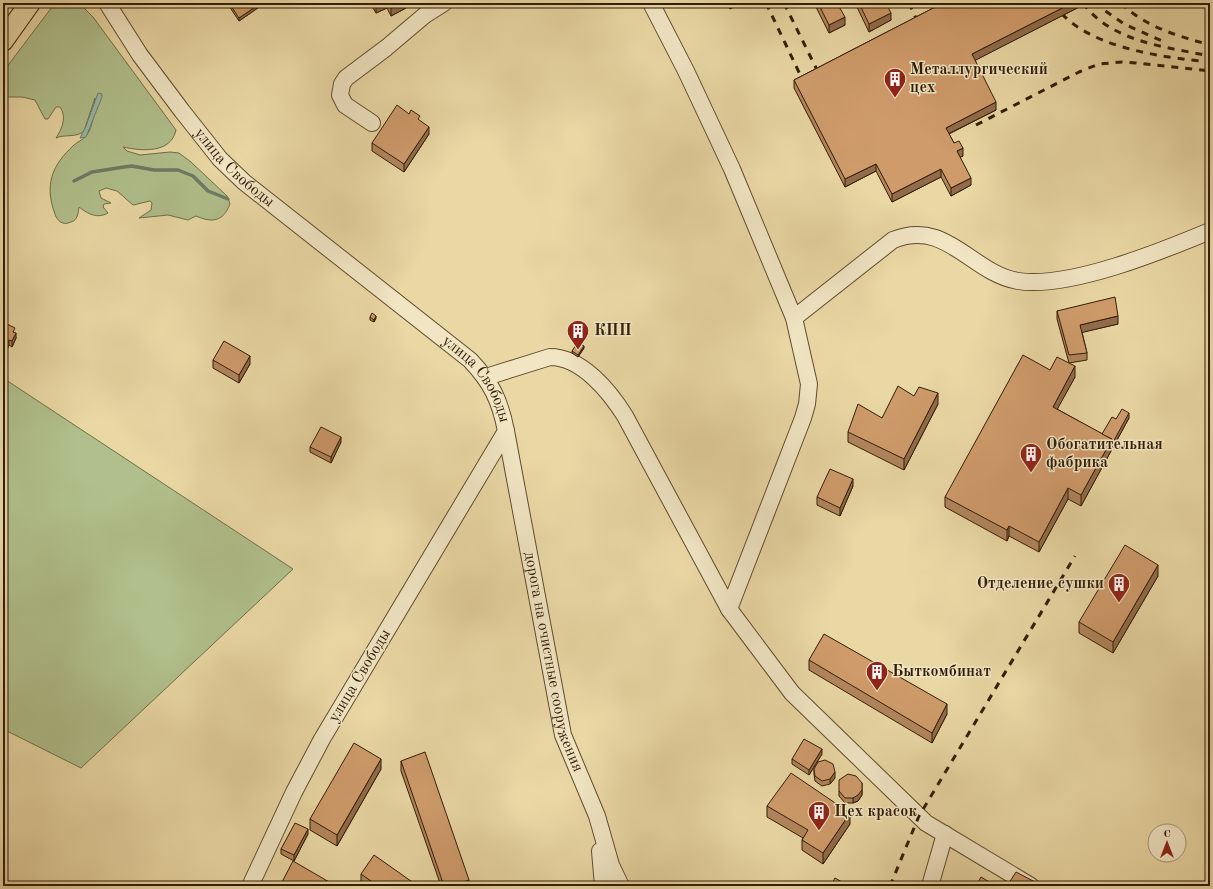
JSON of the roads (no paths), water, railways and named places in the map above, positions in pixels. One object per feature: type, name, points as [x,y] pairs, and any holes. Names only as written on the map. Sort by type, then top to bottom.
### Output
[{"type":"main road","points":[[3,41],[30,3]]},
{"type":"street","name":"улица Свободы","points":[[107,3],[123,30],[200,135],[244,182],[270,205],[470,360],[486,377],[498,401],[506,431],[322,739],[294,792],[252,882]]},
{"type":"street","points":[[372,123],[345,105],[340,95],[342,84],[346,78],[386,48],[422,9],[444,3]]},
{"type":"street","points":[[651,3],[686,71],[732,169],[794,318],[808,373],[808,404],[729,609]]},
{"type":"street","points":[[794,318],[893,240],[901,237],[918,235],[939,239],[1003,276],[1017,281],[1034,282],[1054,281],[1108,268],[1210,231]]},
{"type":"street","points":[[486,377],[544,358],[556,357],[576,365],[605,388],[625,416],[729,609],[792,693],[926,823],[1031,886]]},
{"type":"street","name":"дорога на очистные сооружения","points":[[506,431],[564,735],[597,816],[611,865],[621,886]]},
{"type":"street","points":[[597,816],[603,886]]},
{"type":"street","points":[[930,886],[945,834]]},
{"type":"waterway","points":[[74,181],[92,172],[132,166],[154,170],[178,170],[193,176],[208,191],[228,199]]},
{"type":"railway","points":[[766,3],[806,87]]},
{"type":"railway","points":[[784,3],[821,78]]},
{"type":"railway","points":[[909,3],[920,27]]},
{"type":"railway","points":[[1053,3],[1066,18],[1083,30],[1124,48],[1169,57],[1210,62]]},
{"type":"railway","points":[[1083,3],[1095,16],[1108,26],[1124,35],[1158,46],[1210,56]]},
{"type":"railway","points":[[1094,3],[1124,24],[1162,41]]},
{"type":"railway","points":[[1121,3],[1130,11],[1162,30],[1210,45]]},
{"type":"railway","points":[[976,125],[1079,72],[1099,64],[1122,62],[1210,71]]},
{"type":"railway","points":[[890,886],[919,816],[1075,556]]},
{"type":"place","name":"Металлургический цех","points":[[895,98]]},
{"type":"place","name":"КПП","points":[[578,350]]},
{"type":"place","name":"Обогатительная фабрика","points":[[1031,474]]},
{"type":"place","name":"Отделение сушки","points":[[1119,604]]},
{"type":"place","name":"Быткомбинат","points":[[877,692]]},
{"type":"place","name":"Цех красок","points":[[819,832]]}]
